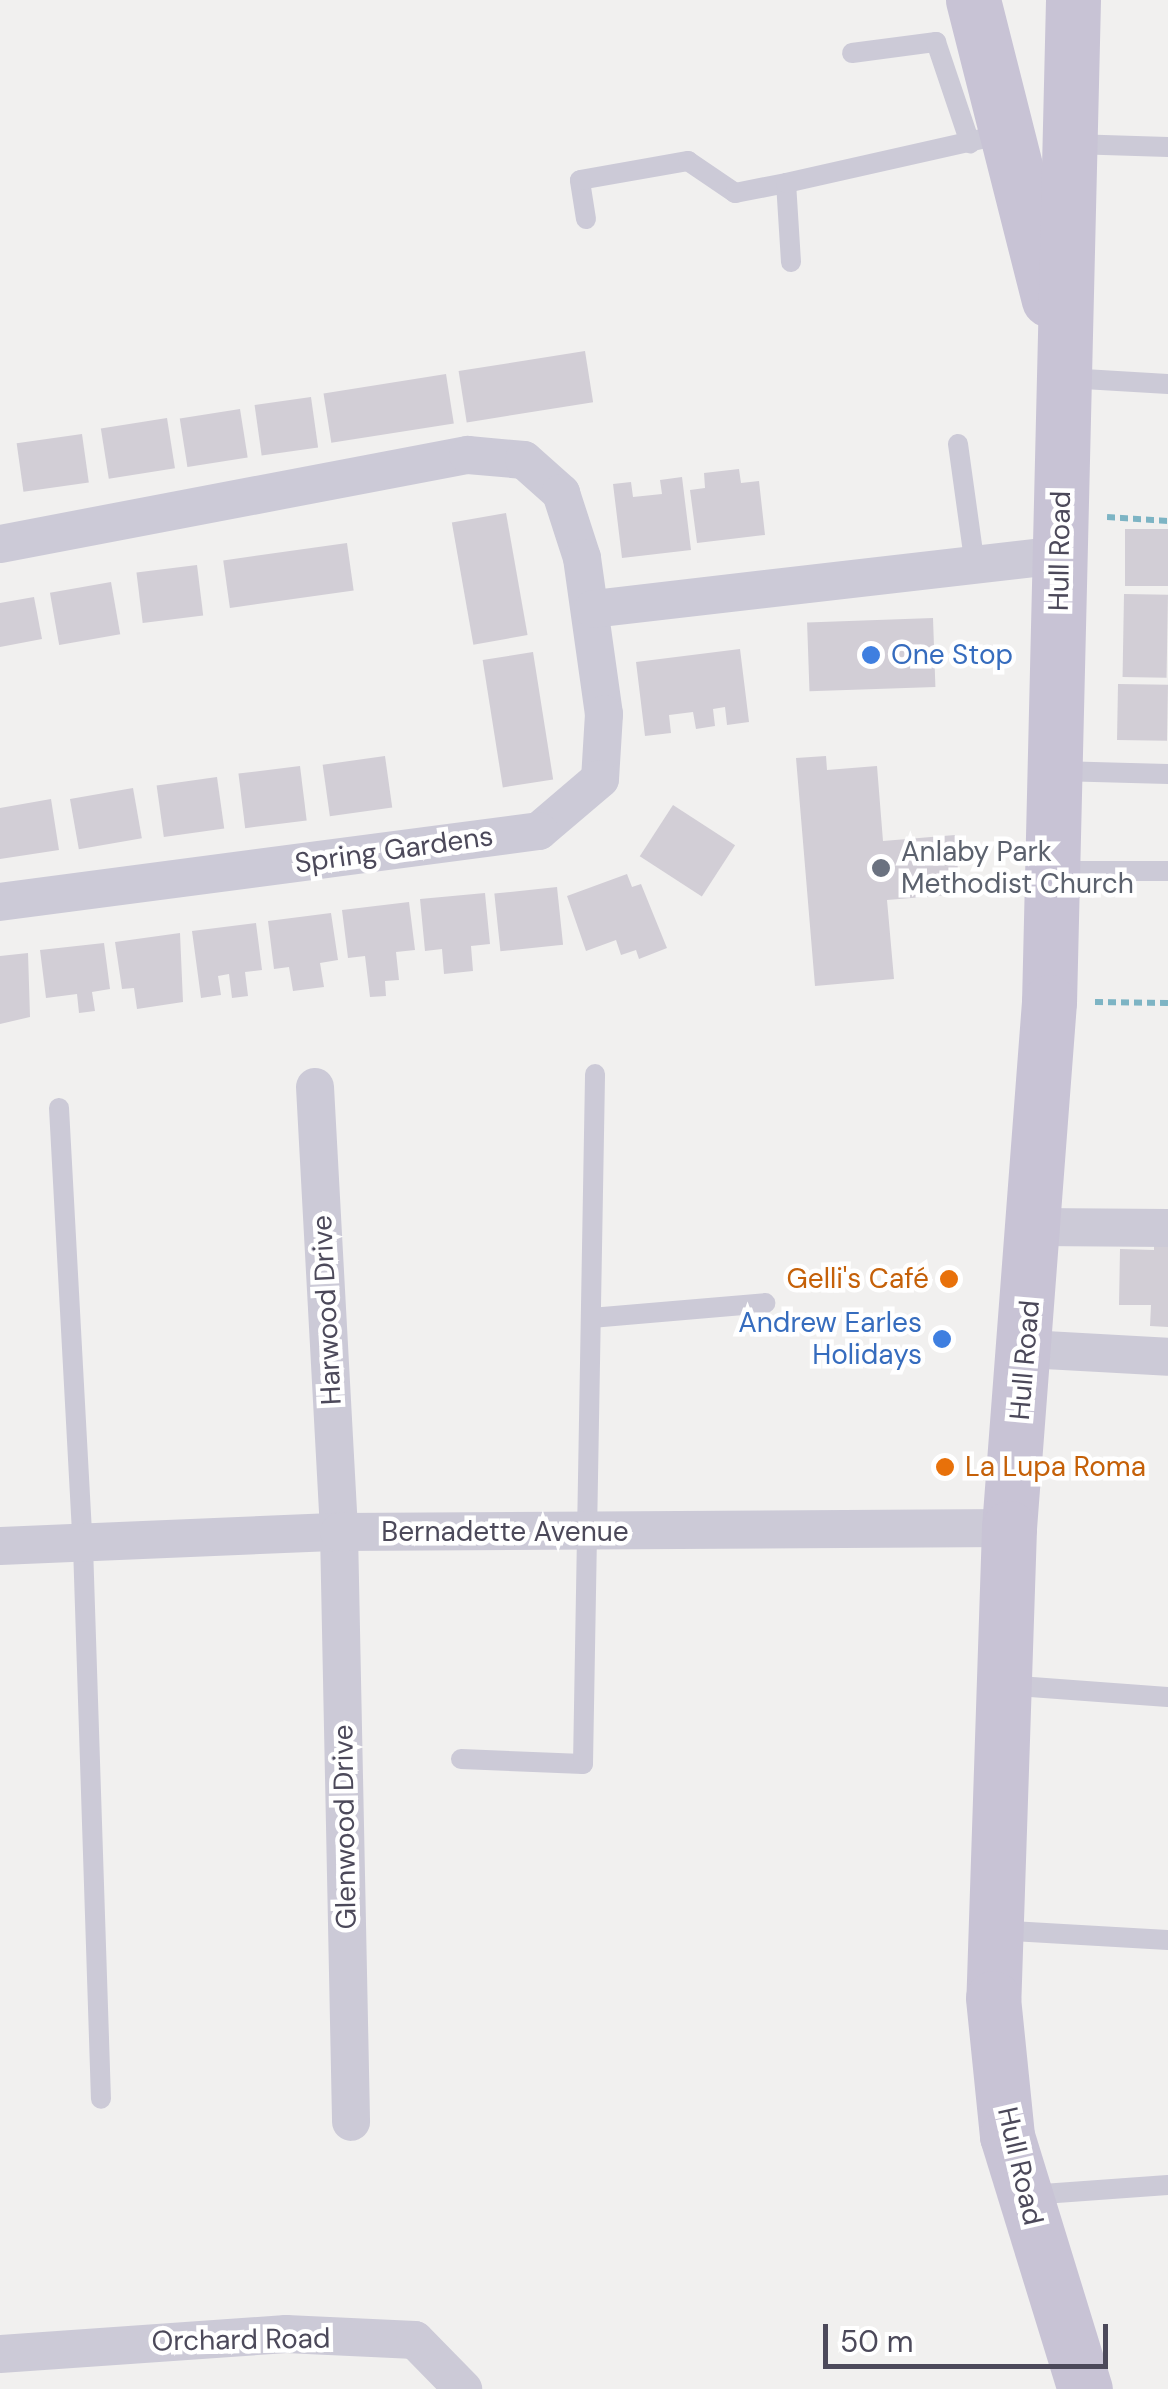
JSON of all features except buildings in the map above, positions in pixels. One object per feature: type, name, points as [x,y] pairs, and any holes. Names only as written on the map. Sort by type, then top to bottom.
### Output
[{"type":"main road","name":"Hull Road","points":[[973,0],[988,138],[1065,372]]},
{"type":"main road","name":"Hull Road","points":[[1073,0],[1049,1002],[1027,1349],[1010,1528],[992,1998],[1008,2136],[1022,2196],[1085,2374]]},
{"type":"street","name":"Spring Gardens","points":[[0,544],[468,455],[524,460],[560,493],[594,609],[604,714],[600,779],[540,831],[0,902]]},
{"type":"street","points":[[594,609],[975,566],[1060,534]]},
{"type":"street","name":"Harwood Drive","points":[[315,1087],[339,1532]]},
{"type":"street","points":[[1036,1227],[1168,1228]]},
{"type":"street","points":[[1027,1349],[1168,1357]]},
{"type":"street","name":"Bernadette Avenue","points":[[0,1546],[84,1546],[339,1532],[589,1534],[1010,1528]]},
{"type":"street","name":"Glenwood Drive","points":[[339,1532],[351,2122]]},
{"type":"street","name":"Orchard Road","points":[[0,2354],[286,2334],[415,2340],[462,2389]]},
{"type":"lane","points":[[586,219],[580,180],[688,161],[735,193],[988,138],[936,42],[852,53]]},
{"type":"lane","points":[[1072,144],[1168,147]]},
{"type":"lane","points":[[786,183],[791,262]]},
{"type":"lane","points":[[1065,372],[1168,384]]},
{"type":"lane","points":[[958,444],[975,566]]},
{"type":"lane","points":[[1056,770],[1168,774]]},
{"type":"lane","points":[[1052,872],[1168,870]]},
{"type":"lane","points":[[462,1759],[583,1764],[595,1074]]},
{"type":"lane","points":[[59,1108],[84,1546],[102,2098]]},
{"type":"lane","points":[[591,1318],[765,1303]]},
{"type":"lane","points":[[1002,1685],[1168,1697]]},
{"type":"lane","points":[[993,1930],[1168,1940]]},
{"type":"lane","points":[[1022,2196],[1168,2184]]},
{"type":"path","points":[[1060,534],[1168,521]]},
{"type":"path","points":[[1049,1002],[1168,1003]]},
{"type":"place","name":"One Stop","points":[[871,655]]},
{"type":"place","name":"Anlaby Park Methodist Church","points":[[881,868]]},
{"type":"place","name":"Gelli's Café","points":[[949,1279]]},
{"type":"place","name":"Andrew Earles Holidays","points":[[942,1339]]},
{"type":"place","name":"La Lupa Roma","points":[[945,1467]]}]
